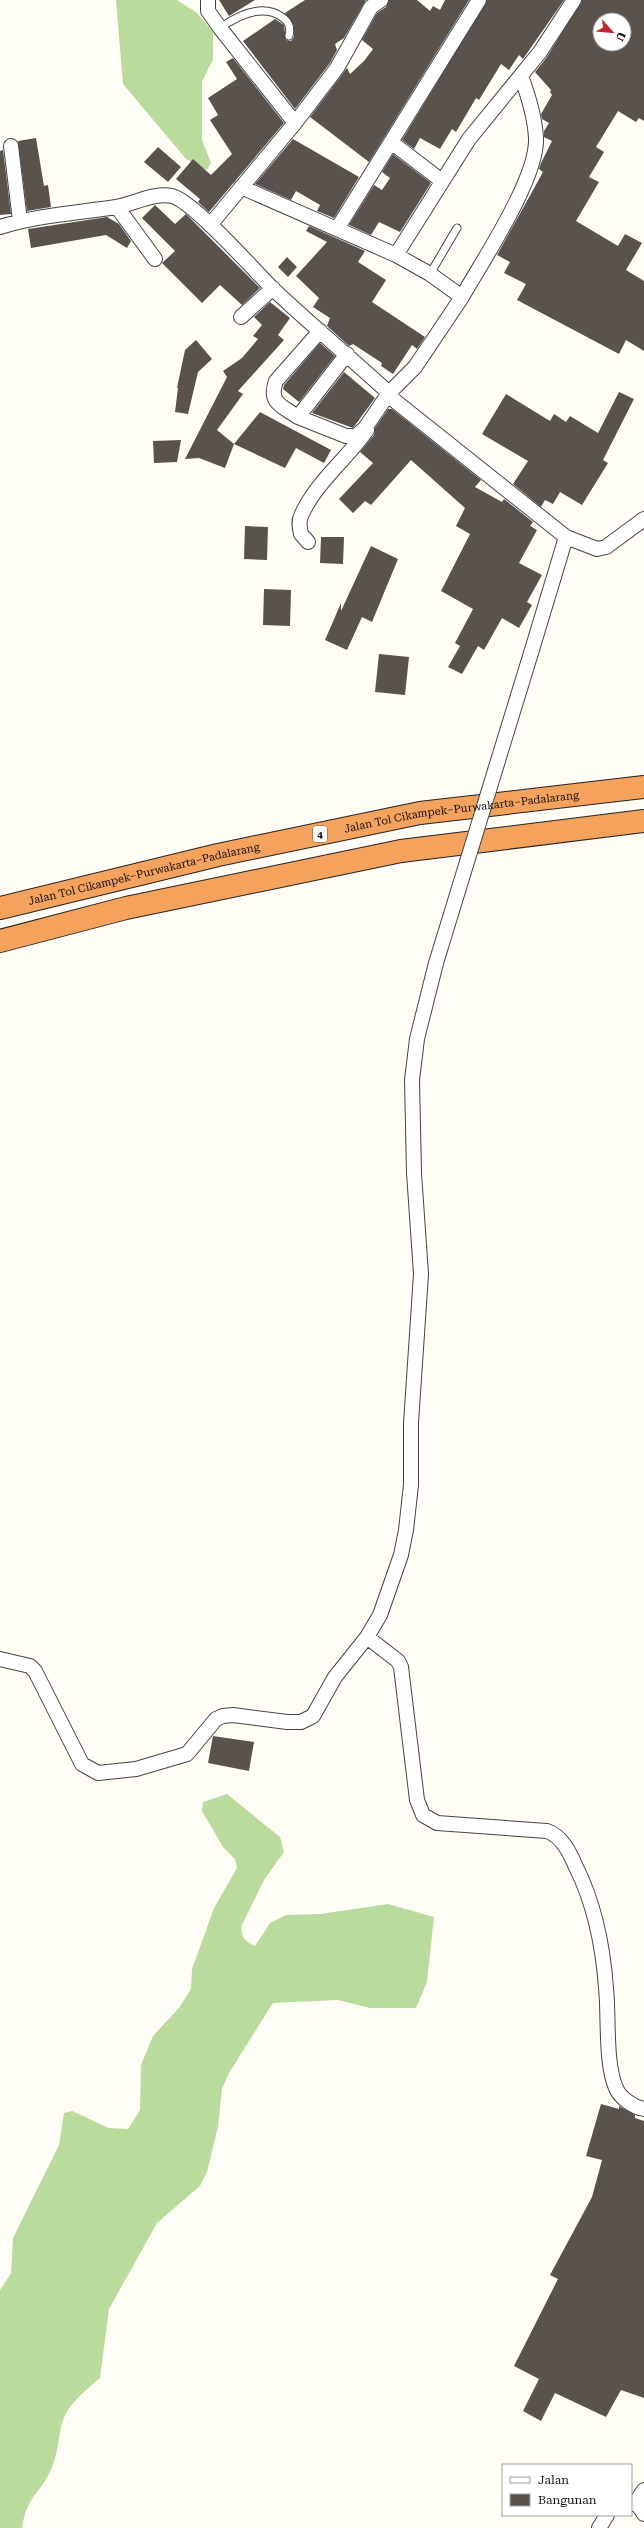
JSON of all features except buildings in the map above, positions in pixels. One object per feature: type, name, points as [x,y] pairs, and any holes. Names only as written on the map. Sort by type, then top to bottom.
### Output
[{"type":"highway","name":"Jalan Tol Cikampek–Purwakarta–Padalarang","points":[[0,908],[218,855],[420,813],[644,787]]},
{"type":"highway","points":[[0,940],[126,908],[401,851],[644,821]]},
{"type":"street","points":[[208,0],[208,11],[220,28],[295,123]]},
{"type":"street","points":[[337,229],[479,0]]},
{"type":"street","points":[[396,255],[469,139],[521,76],[554,32],[574,0]]},
{"type":"street","points":[[210,225],[295,123],[337,68],[373,2]]},
{"type":"street","points":[[320,331],[276,381],[272,391],[275,401],[298,417],[346,436],[356,436],[365,428],[390,395],[416,367],[462,297],[509,212],[534,159],[536,138],[529,98],[521,76]]},
{"type":"street","points":[[391,142],[442,181]]},
{"type":"street","points":[[11,146],[20,221]]},
{"type":"street","points":[[241,187],[396,255],[430,274],[462,297]]},
{"type":"street","points":[[0,227],[62,212],[117,206],[139,200],[172,196],[182,201],[210,225],[273,288],[347,354],[390,395],[566,537],[597,549],[606,547],[644,519]]},
{"type":"street","points":[[117,206],[155,259]]},
{"type":"street","points":[[241,317],[273,288]]},
{"type":"street","points":[[298,417],[347,354]]},
{"type":"street","points":[[308,542],[300,534],[300,516],[316,492],[355,448],[390,395]]},
{"type":"street","points":[[0,1659],[30,1666],[35,1670],[82,1764],[98,1773],[136,1769],[187,1754],[216,1719],[223,1716],[233,1715],[287,1722],[308,1720],[320,1707],[335,1677],[367,1637],[380,1615],[399,1562],[406,1530],[411,1485],[411,1423],[421,1274],[414,1173],[412,1080],[417,1039],[436,963],[532,653],[566,537]]},
{"type":"street","points":[[367,1637],[398,1661],[401,1668],[417,1800],[423,1815],[437,1823],[547,1831],[554,1833],[572,1858],[588,1891],[596,1919],[606,1987],[611,2070],[616,2088],[622,2096],[644,2109]]},
{"type":"street","points":[[644,2490],[633,2503],[644,2514]]},
{"type":"street","points":[[599,2528],[606,2516]]},
{"type":"lane","points":[[220,28],[233,19],[262,10],[278,14],[286,20],[290,26],[289,36]]},
{"type":"lane","points":[[430,274],[457,228]]},
{"type":"green space","points":[[116,0],[177,0],[197,13],[213,32],[213,59],[202,82],[202,140],[211,163],[207,170],[186,159],[123,84]]},
{"type":"green space","points":[[227,1794],[280,1837],[284,1852],[264,1880],[242,1925],[243,1936],[248,1942],[255,1946],[270,1923],[286,1915],[320,1914],[388,1904],[434,1917],[427,1982],[416,2008],[370,2008],[338,2000],[273,2003],[229,2073],[222,2089],[218,2127],[207,2172],[200,2186],[157,2223],[109,2309],[100,2378],[76,2400],[63,2419],[56,2455],[50,2472],[33,2497],[27,2509],[22,2528],[0,2528],[0,2290],[11,2273],[13,2238],[59,2145],[64,2113],[72,2111],[109,2128],[128,2129],[140,2110],[141,2065],[153,2036],[179,2008],[191,1989],[192,1969],[214,1908],[237,1868],[235,1859],[223,1847],[202,1811],[203,1802]]}]
